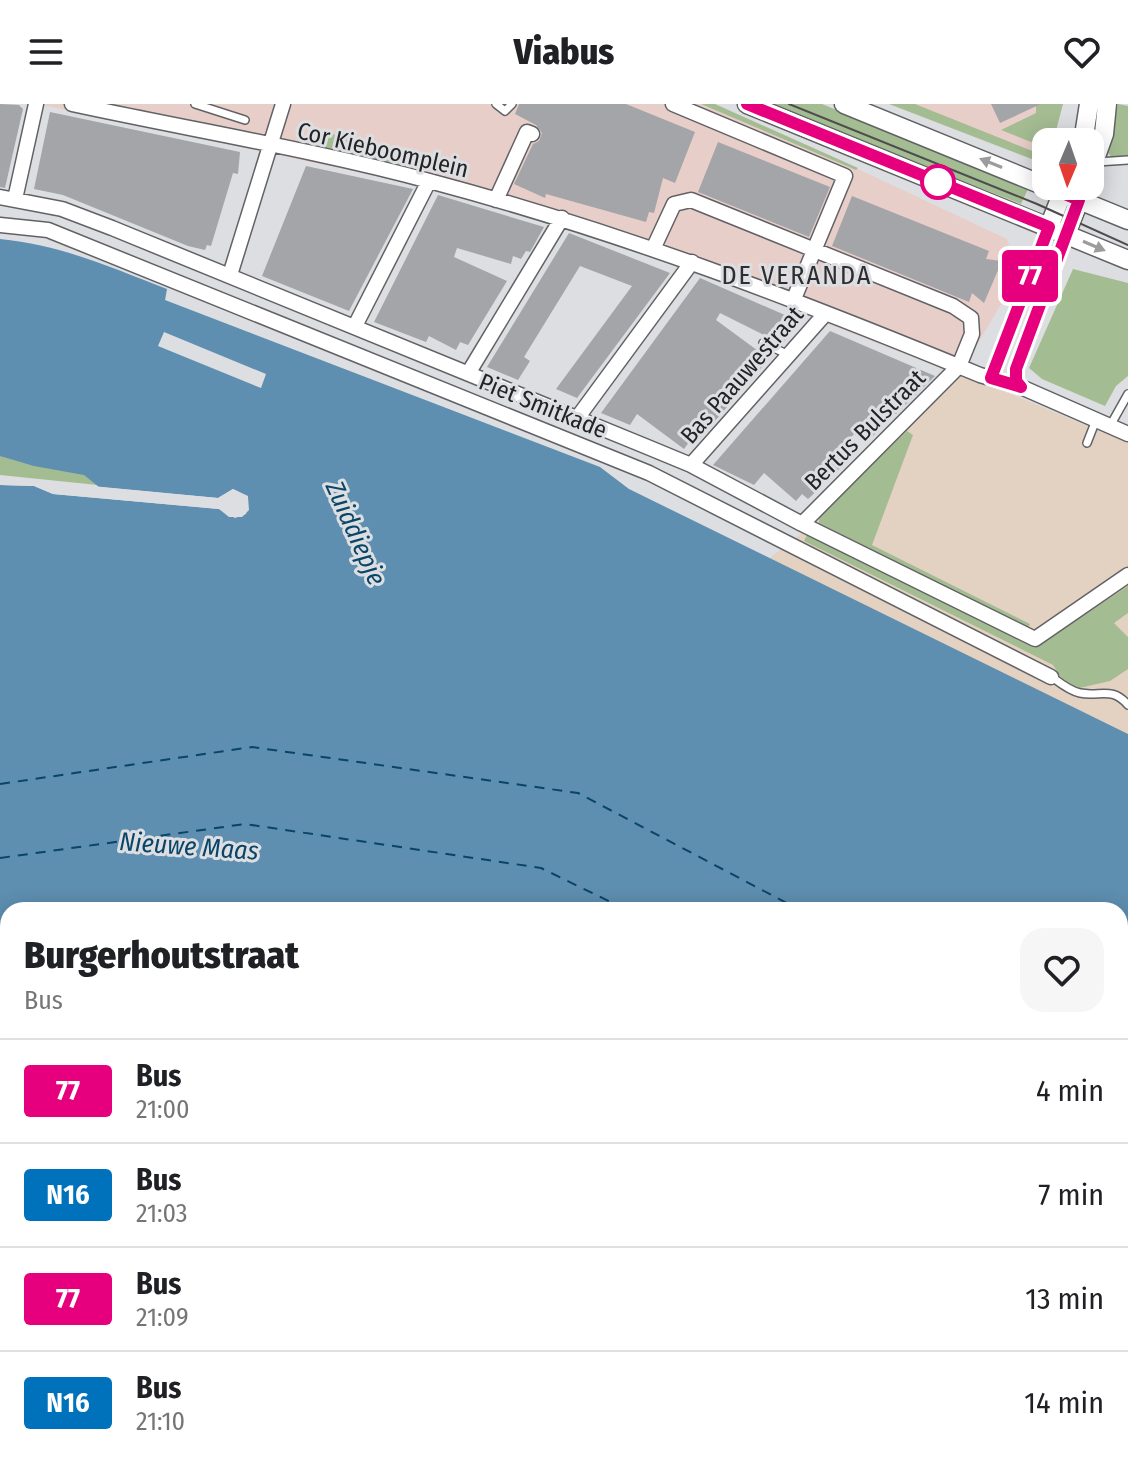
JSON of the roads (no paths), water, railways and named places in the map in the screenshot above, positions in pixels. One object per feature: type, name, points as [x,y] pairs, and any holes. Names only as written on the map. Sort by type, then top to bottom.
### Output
[{"type":"main road","points":[[747,104],[1058,231],[1126,262]]},
{"type":"main road","points":[[844,104],[1032,175]]},
{"type":"main road","points":[[1085,128],[1089,104]]},
{"type":"main road","points":[[1104,134],[1107,104]]},
{"type":"main road","points":[[1058,231],[1070,200]]},
{"type":"main road","points":[[1090,200],[1128,220]]},
{"type":"street","points":[[8,198],[36,104]]},
{"type":"street","name":"Cor Kieboomplein","points":[[72,104],[100,107],[497,197],[654,247],[959,366],[1021,387],[1128,434]]},
{"type":"street","points":[[230,275],[283,104]]},
{"type":"street","points":[[673,104],[845,176],[793,301]]},
{"type":"street","points":[[497,197],[527,132],[532,134]]},
{"type":"street","points":[[356,324],[429,181]]},
{"type":"street","name":"Piet Smitkade","points":[[8,198],[62,209],[356,324],[691,465],[802,524],[1035,639],[1128,575]]},
{"type":"street","points":[[654,247],[674,204],[691,200],[815,248],[966,312],[973,329],[959,366]]},
{"type":"street","points":[[469,372],[562,218]]},
{"type":"street","name":"Piet Smitkade","points":[[0,225],[48,230],[649,473],[1051,677]]},
{"type":"street","points":[[991,378],[1058,231]]},
{"type":"street","points":[[1021,387],[1016,381],[1016,369],[1058,231]]},
{"type":"street","points":[[578,417],[692,262]]},
{"type":"street","name":"Bas Paauwestraat","points":[[691,465],[825,314]]},
{"type":"street","name":"Bertus Bulstraat","points":[[802,524],[959,366]]},
{"type":"lane","points":[[195,104],[245,120]]},
{"type":"lane","points":[[496,104],[505,111],[512,104]]},
{"type":"lane","points":[[1104,165],[1128,160]]},
{"type":"lane","points":[[763,343],[789,355]]},
{"type":"lane","points":[[1087,443],[1128,394]]},
{"type":"lane","points":[[1051,677],[1083,694],[1106,691],[1120,696],[1128,705]]},
{"type":"water","points":[[0,239],[44,246],[125,273],[167,289],[165,300],[600,467],[629,489],[1128,734],[1128,902],[0,902],[0,485],[34,486],[53,494],[219,509],[235,518],[246,514],[248,496],[233,489],[218,498],[99,487],[84,475],[0,456]]},
{"type":"tram line","points":[[789,104],[1037,204],[1128,245]]},
{"type":"district","name":"DE VERANDA","points":[[797,275]]},
{"type":"water label","name":"Zuiddiepje","points":[[356,533]]},
{"type":"water label","name":"Nieuwe Maas","points":[[189,846]]}]
